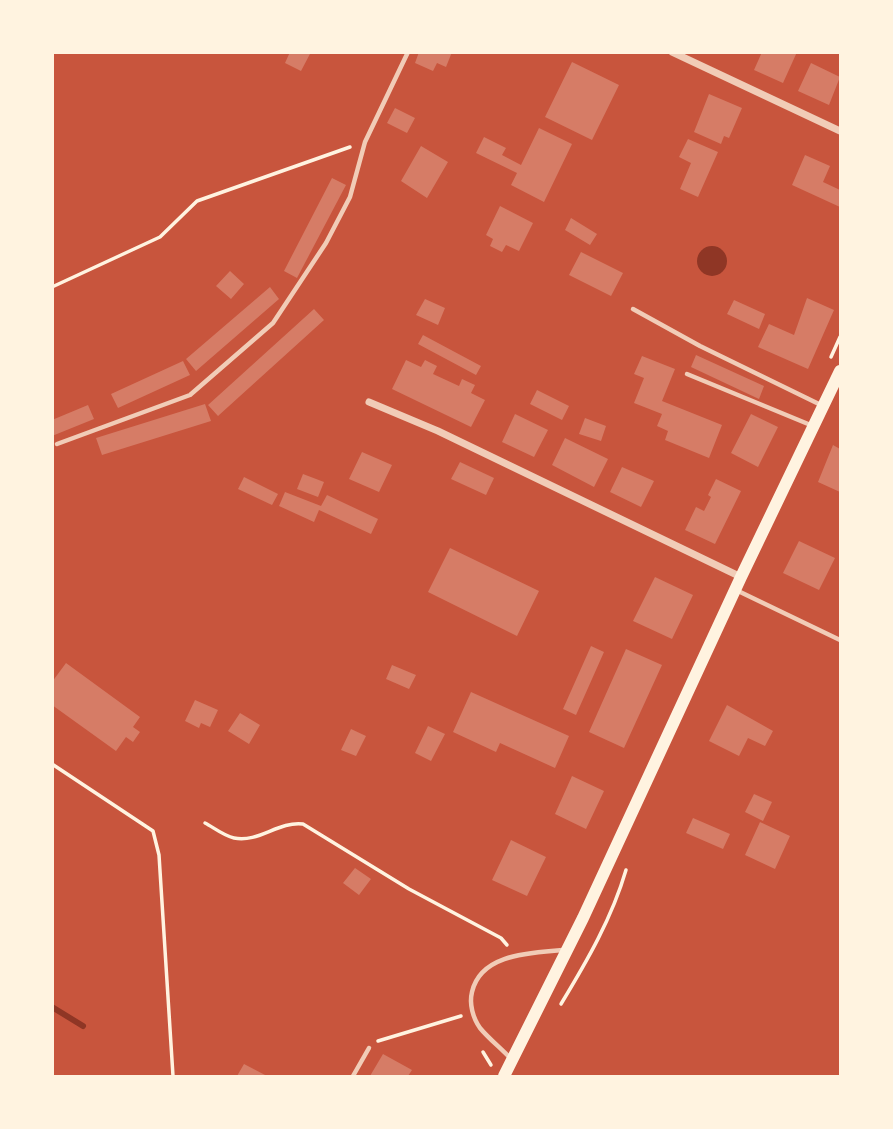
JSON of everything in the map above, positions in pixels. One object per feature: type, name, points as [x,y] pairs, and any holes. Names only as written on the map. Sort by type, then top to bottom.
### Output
[{"type":"main road","points":[[504,1076],[568,949],[735,589],[841,371]]},
{"type":"street","points":[[672,52],[841,131]]},
{"type":"street","points":[[369,402],[438,431],[741,577]]},
{"type":"lane","points":[[57,444],[190,395],[273,323],[326,243],[350,197],[365,142],[408,52]]},
{"type":"lane","points":[[633,309],[700,346],[824,406]]},
{"type":"lane","points":[[687,374],[813,427]]},
{"type":"lane","points":[[735,589],[841,640]]},
{"type":"lane","points":[[513,1060],[481,1028],[473,1014],[470,1000],[475,982],[488,968],[514,955],[568,949]]},
{"type":"lane","points":[[354,1076],[369,1048]]},
{"type":"path","points":[[52,287],[160,237],[197,201],[365,142]]},
{"type":"path","points":[[52,764],[153,831],[159,855],[173,1076]]},
{"type":"path","points":[[205,823],[233,838],[256,837],[290,822],[303,824],[409,889],[501,938],[510,948],[497,950]]},
{"type":"path","points":[[369,1048],[377,1041],[462,1015],[466,1024]]},
{"type":"path","points":[[479,1047],[491,1063],[489,1075]]},
{"type":"shaded area","points":[[712,246],[723,250],[727,261],[723,272],[712,276],[701,272],[697,261],[701,250]]},
{"type":"building","points":[[290,52],[311,52],[301,71],[285,63]]},
{"type":"building","points":[[419,52],[452,52],[446,67],[437,63],[433,71],[415,63]]},
{"type":"building","points":[[762,52],[797,52],[783,83],[754,70]]},
{"type":"building","points":[[572,62],[619,85],[592,140],[545,117]]},
{"type":"building","points":[[811,63],[840,77],[829,105],[798,91]]},
{"type":"building","points":[[709,94],[742,108],[729,138],[724,136],[721,144],[694,132]]},
{"type":"building","points":[[395,108],[415,118],[407,133],[387,123]]},
{"type":"building","points":[[539,128],[572,144],[544,202],[511,185],[517,173],[476,153],[484,137],[506,148],[502,155],[521,165]]},
{"type":"building","points":[[688,139],[718,152],[698,197],[680,189],[691,163],[679,157]]},
{"type":"building","points":[[421,146],[448,162],[427,198],[401,181]]},
{"type":"building","points":[[805,155],[830,166],[823,182],[840,190],[840,207],[792,185]]},
{"type":"building","points":[[332,178],[346,185],[297,278],[284,271]]},
{"type":"building","points":[[500,206],[533,223],[519,251],[506,245],[502,252],[490,246],[493,239],[486,235]]},
{"type":"building","points":[[571,218],[597,234],[590,245],[565,230]]},
{"type":"building","points":[[581,252],[623,273],[611,296],[569,275]]},
{"type":"building","points":[[230,271],[244,284],[231,299],[216,286]]},
{"type":"building","points":[[270,287],[279,299],[196,371],[186,359]]},
{"type":"building","points":[[807,298],[834,310],[808,369],[758,347],[769,324],[794,335]]},
{"type":"building","points":[[425,299],[445,308],[438,325],[416,315]]},
{"type":"building","points":[[734,300],[765,314],[759,329],[727,314]]},
{"type":"building","points":[[314,309],[324,320],[218,416],[208,405]]},
{"type":"building","points":[[423,335],[481,366],[476,375],[418,344]]},
{"type":"building","points":[[696,355],[764,386],[759,399],[691,367]]},
{"type":"building","points":[[642,356],[675,369],[662,401],[722,425],[709,458],[665,440],[668,431],[657,426],[662,414],[634,403],[644,378],[634,374]]},
{"type":"building","points":[[406,360],[421,367],[425,360],[437,366],[433,374],[459,386],[462,379],[475,385],[471,393],[485,400],[471,427],[392,389]]},
{"type":"building","points":[[183,361],[190,375],[118,408],[111,394]]},
{"type":"building","points":[[537,390],[569,406],[562,420],[530,404]]},
{"type":"building","points":[[205,404],[211,421],[102,455],[96,438]]},
{"type":"building","points":[[88,405],[94,419],[52,436],[52,420]]},
{"type":"building","points":[[515,414],[548,430],[534,457],[502,442]]},
{"type":"building","points":[[751,414],[778,427],[758,467],[731,453]]},
{"type":"building","points":[[585,418],[606,426],[601,441],[579,434]]},
{"type":"building","points":[[565,438],[608,459],[594,487],[552,465]]},
{"type":"building","points":[[833,445],[840,449],[840,492],[818,482]]},
{"type":"building","points":[[362,452],[392,465],[379,492],[349,479]]},
{"type":"building","points":[[460,462],[494,478],[486,495],[451,479]]},
{"type":"building","points":[[622,467],[654,481],[641,507],[610,492]]},
{"type":"building","points":[[303,474],[324,482],[318,497],[297,489]]},
{"type":"building","points":[[244,477],[278,494],[272,505],[238,489]]},
{"type":"building","points":[[716,479],[741,491],[715,544],[685,530],[696,507],[704,511]]},
{"type":"building","points":[[285,492],[321,506],[327,495],[378,519],[371,534],[319,510],[314,522],[279,506]]},
{"type":"building","points":[[799,541],[835,558],[819,590],[783,573]]},
{"type":"building","points":[[450,548],[539,591],[517,636],[428,592]]},
{"type":"building","points":[[655,577],[693,595],[672,639],[633,621]]},
{"type":"building","points":[[591,646],[604,652],[576,715],[563,709]]},
{"type":"building","points":[[626,649],[662,665],[624,748],[589,732]]},
{"type":"building","points":[[66,663],[140,717],[133,727],[140,732],[133,742],[126,737],[116,751],[52,705],[52,682]]},
{"type":"building","points":[[392,665],[416,675],[409,689],[386,679]]},
{"type":"building","points":[[471,692],[569,736],[555,768],[500,743],[496,752],[453,732]]},
{"type":"building","points":[[195,700],[218,710],[210,727],[201,723],[199,728],[185,721]]},
{"type":"building","points":[[727,705],[773,731],[765,746],[748,738],[739,756],[709,741]]},
{"type":"building","points":[[240,713],[260,725],[249,744],[228,731]]},
{"type":"building","points":[[428,726],[445,734],[431,761],[415,753]]},
{"type":"building","points":[[351,729],[366,736],[356,756],[341,750]]},
{"type":"building","points":[[572,776],[604,791],[586,829],[555,814]]},
{"type":"building","points":[[754,794],[772,802],[763,821],[745,812]]},
{"type":"building","points":[[693,818],[730,834],[723,849],[686,833]]},
{"type":"building","points":[[760,822],[790,836],[775,869],[745,855]]},
{"type":"building","points":[[511,840],[546,857],[527,896],[492,880]]},
{"type":"building","points":[[355,868],[371,879],[359,895],[343,883]]},
{"type":"building","points":[[383,1054],[412,1070],[408,1076],[370,1076]]},
{"type":"building","points":[[244,1064],[267,1076],[237,1076]]},
{"type":"waterway","points":[[52,1007],[83,1026]]}]
